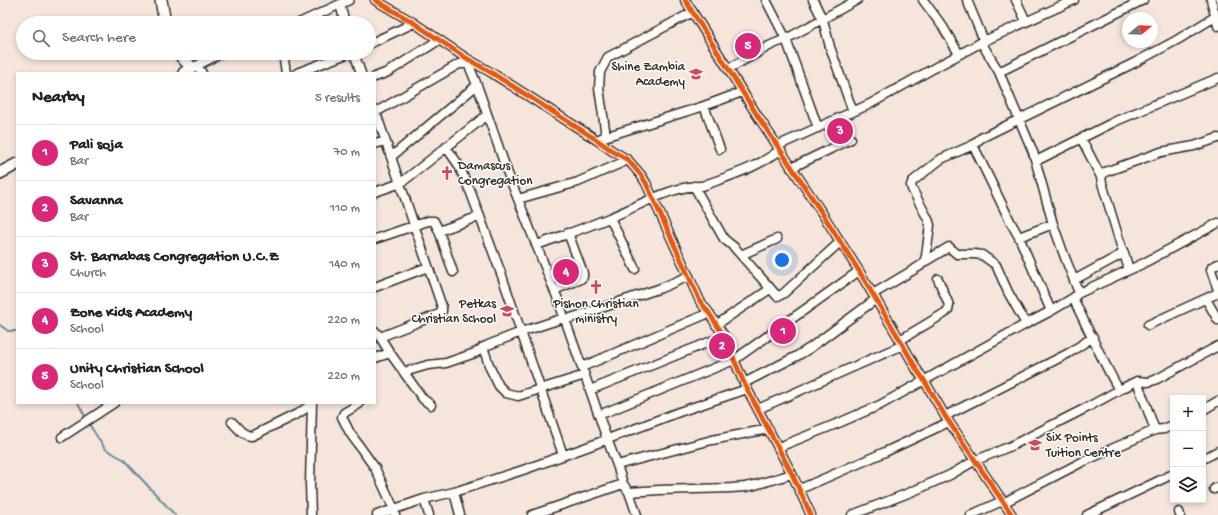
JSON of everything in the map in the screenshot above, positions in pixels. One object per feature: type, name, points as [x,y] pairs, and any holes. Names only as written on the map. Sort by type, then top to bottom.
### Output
[{"type":"street","points":[[161,0],[164,16]]},
{"type":"street","points":[[314,16],[350,0]]},
{"type":"street","points":[[375,0],[414,23],[467,61],[492,73],[628,160],[641,175],[700,301],[724,336],[745,386],[779,447],[811,515]]},
{"type":"street","points":[[685,0],[742,92],[859,271],[947,419],[1012,515]]},
{"type":"street","points":[[766,0],[786,39],[818,128]]},
{"type":"street","points":[[813,0],[823,20],[830,47],[853,112]]},
{"type":"street","points":[[728,70],[771,45],[823,20],[858,0]]},
{"type":"street","points":[[923,0],[943,27],[959,54]]},
{"type":"street","points":[[966,0],[983,42],[999,72],[1028,140],[1036,162],[1053,224],[1074,280],[1076,296],[1105,366],[1118,390]]},
{"type":"street","points":[[1016,0],[1026,21]]},
{"type":"street","points":[[536,245],[610,218],[676,190],[694,186],[702,186],[754,167],[768,159],[779,148],[878,100],[959,54],[1072,0]]},
{"type":"street","points":[[999,72],[1143,0]]},
{"type":"street","points":[[1211,0],[1218,26]]},
{"type":"street","points":[[340,4],[344,16]]},
{"type":"street","points":[[606,136],[599,88],[600,72],[608,57],[693,12]]},
{"type":"street","points":[[924,262],[930,225],[912,189],[911,185],[913,181],[941,159],[973,145],[980,138],[1134,63],[1177,40],[1216,15]]},
{"type":"street","points":[[376,41],[414,23]]},
{"type":"street","points":[[376,77],[388,72],[439,40]]},
{"type":"street","points":[[185,60],[194,70],[210,60]]},
{"type":"street","points":[[284,60],[286,72]]},
{"type":"street","points":[[300,72],[331,60]]},
{"type":"street","points":[[356,60],[361,72]]},
{"type":"street","points":[[467,61],[518,200],[565,319],[607,439],[637,515]]},
{"type":"street","points":[[376,110],[467,61]]},
{"type":"street","points":[[1036,162],[1116,121],[1218,78]]},
{"type":"street","points":[[391,157],[477,85]]},
{"type":"street","points":[[597,140],[704,106],[742,92]]},
{"type":"street","points":[[704,106],[720,148]]},
{"type":"street","points":[[376,114],[442,307],[442,311],[436,316],[378,334],[423,399],[431,405]]},
{"type":"street","points":[[376,192],[400,183],[487,114]]},
{"type":"street","points":[[1081,138],[1101,177],[1129,270]]},
{"type":"street","points":[[1101,177],[1107,170],[1161,152],[1200,145],[1218,138]]},
{"type":"street","points":[[791,168],[851,139]]},
{"type":"street","points":[[376,144],[385,141]]},
{"type":"street","points":[[973,145],[1019,237],[1051,311]]},
{"type":"street","points":[[446,148],[463,173],[480,216],[563,455]]},
{"type":"street","points":[[518,200],[583,180],[628,160]]},
{"type":"street","points":[[0,173],[16,165]]},
{"type":"street","points":[[694,186],[724,239],[734,246],[777,296],[781,295],[840,242]]},
{"type":"street","points":[[439,231],[480,216]]},
{"type":"street","points":[[610,218],[635,268]]},
{"type":"street","points":[[376,239],[431,220],[435,223],[439,231],[453,272]]},
{"type":"street","points":[[779,447],[862,414],[880,405],[1076,296],[1154,258],[1218,223]]},
{"type":"street","points":[[1019,237],[1053,224]]},
{"type":"street","points":[[554,290],[583,277],[583,273],[568,233]]},
{"type":"street","points":[[741,255],[777,239]]},
{"type":"street","points":[[377,515],[394,512],[424,499],[454,492],[587,447],[745,386],[810,348],[874,296],[949,247],[957,254],[982,255],[996,265],[1008,292],[1026,324]]},
{"type":"street","points":[[1074,280],[1124,253]]},
{"type":"street","points":[[1218,264],[1212,267],[1211,270],[1218,290]]},
{"type":"street","points":[[376,286],[428,267]]},
{"type":"street","points":[[599,415],[734,360],[859,271]]},
{"type":"street","points":[[404,372],[428,365],[446,363],[474,353],[483,347],[521,332],[648,292],[688,276]]},
{"type":"street","points":[[758,409],[902,343],[945,313],[948,310],[949,305],[938,280]]},
{"type":"street","points":[[716,325],[770,289]]},
{"type":"street","points":[[1148,325],[1218,293]]},
{"type":"street","points":[[1206,299],[1218,320]]},
{"type":"street","points":[[483,347],[490,368],[499,386],[506,393],[518,396],[540,389],[583,371],[709,313]]},
{"type":"street","points":[[590,390],[724,336]]},
{"type":"street","points":[[800,489],[885,452],[1069,353],[1093,337]]},
{"type":"street","points":[[852,515],[950,475],[974,461],[1026,439],[1118,390],[1137,381],[1148,382],[1155,380],[1218,346]]},
{"type":"street","points":[[376,358],[390,353]]},
{"type":"street","points":[[1137,381],[1155,430]]},
{"type":"street","points":[[1206,408],[1218,402]]},
{"type":"street","points":[[62,437],[112,404]]},
{"type":"street","points":[[232,422],[244,434],[247,436],[252,436],[299,413],[311,404]]},
{"type":"street","points":[[311,515],[310,484],[312,404]]},
{"type":"street","points":[[359,404],[344,413],[342,417],[350,433],[375,468],[394,512]]},
{"type":"street","points":[[971,515],[1003,502],[1082,462],[1155,430],[1170,426]]},
{"type":"street","points":[[617,465],[712,440],[769,429]]},
{"type":"street","points":[[1206,457],[1218,451]]},
{"type":"street","points":[[629,492],[745,487],[792,474]]},
{"type":"street","points":[[1088,515],[1170,475]]},
{"type":"street","points":[[532,515],[624,484]]},
{"type":"street","points":[[454,492],[460,515]]},
{"type":"street","points":[[424,499],[429,515]]},
{"type":"waterway","points":[[0,325],[8,331],[16,331]]},
{"type":"waterway","points":[[79,404],[86,418]]},
{"type":"waterway","points":[[89,424],[105,449],[123,459],[175,515]]},
{"type":"cycle path","points":[[375,0],[414,23],[466,58],[628,160],[641,175],[700,301],[724,336],[744,383],[792,474],[811,515]]},
{"type":"cycle path","points":[[685,0],[757,115],[859,271],[945,416],[1012,515]]},
{"type":"place","name":"Unity Christian School","points":[[748,46]]},
{"type":"place","name":"Shine Zambia Academy","points":[[696,74]]},
{"type":"place","name":"St. Barnabas Congregation U.C.Z","points":[[840,131]]},
{"type":"place","name":"Damascus Congregation","points":[[447,173]]},
{"type":"place","name":"Zone Kids Academy","points":[[566,272]]},
{"type":"place","name":"Pishon Christian ministry","points":[[596,287]]},
{"type":"place","name":"Petkas Christian School","points":[[507,311]]},
{"type":"place","name":"Pali soja","points":[[783,331]]},
{"type":"place","name":"Savanna","points":[[722,346]]},
{"type":"place","name":"Six Points Tuition Centre","points":[[1035,445]]}]
